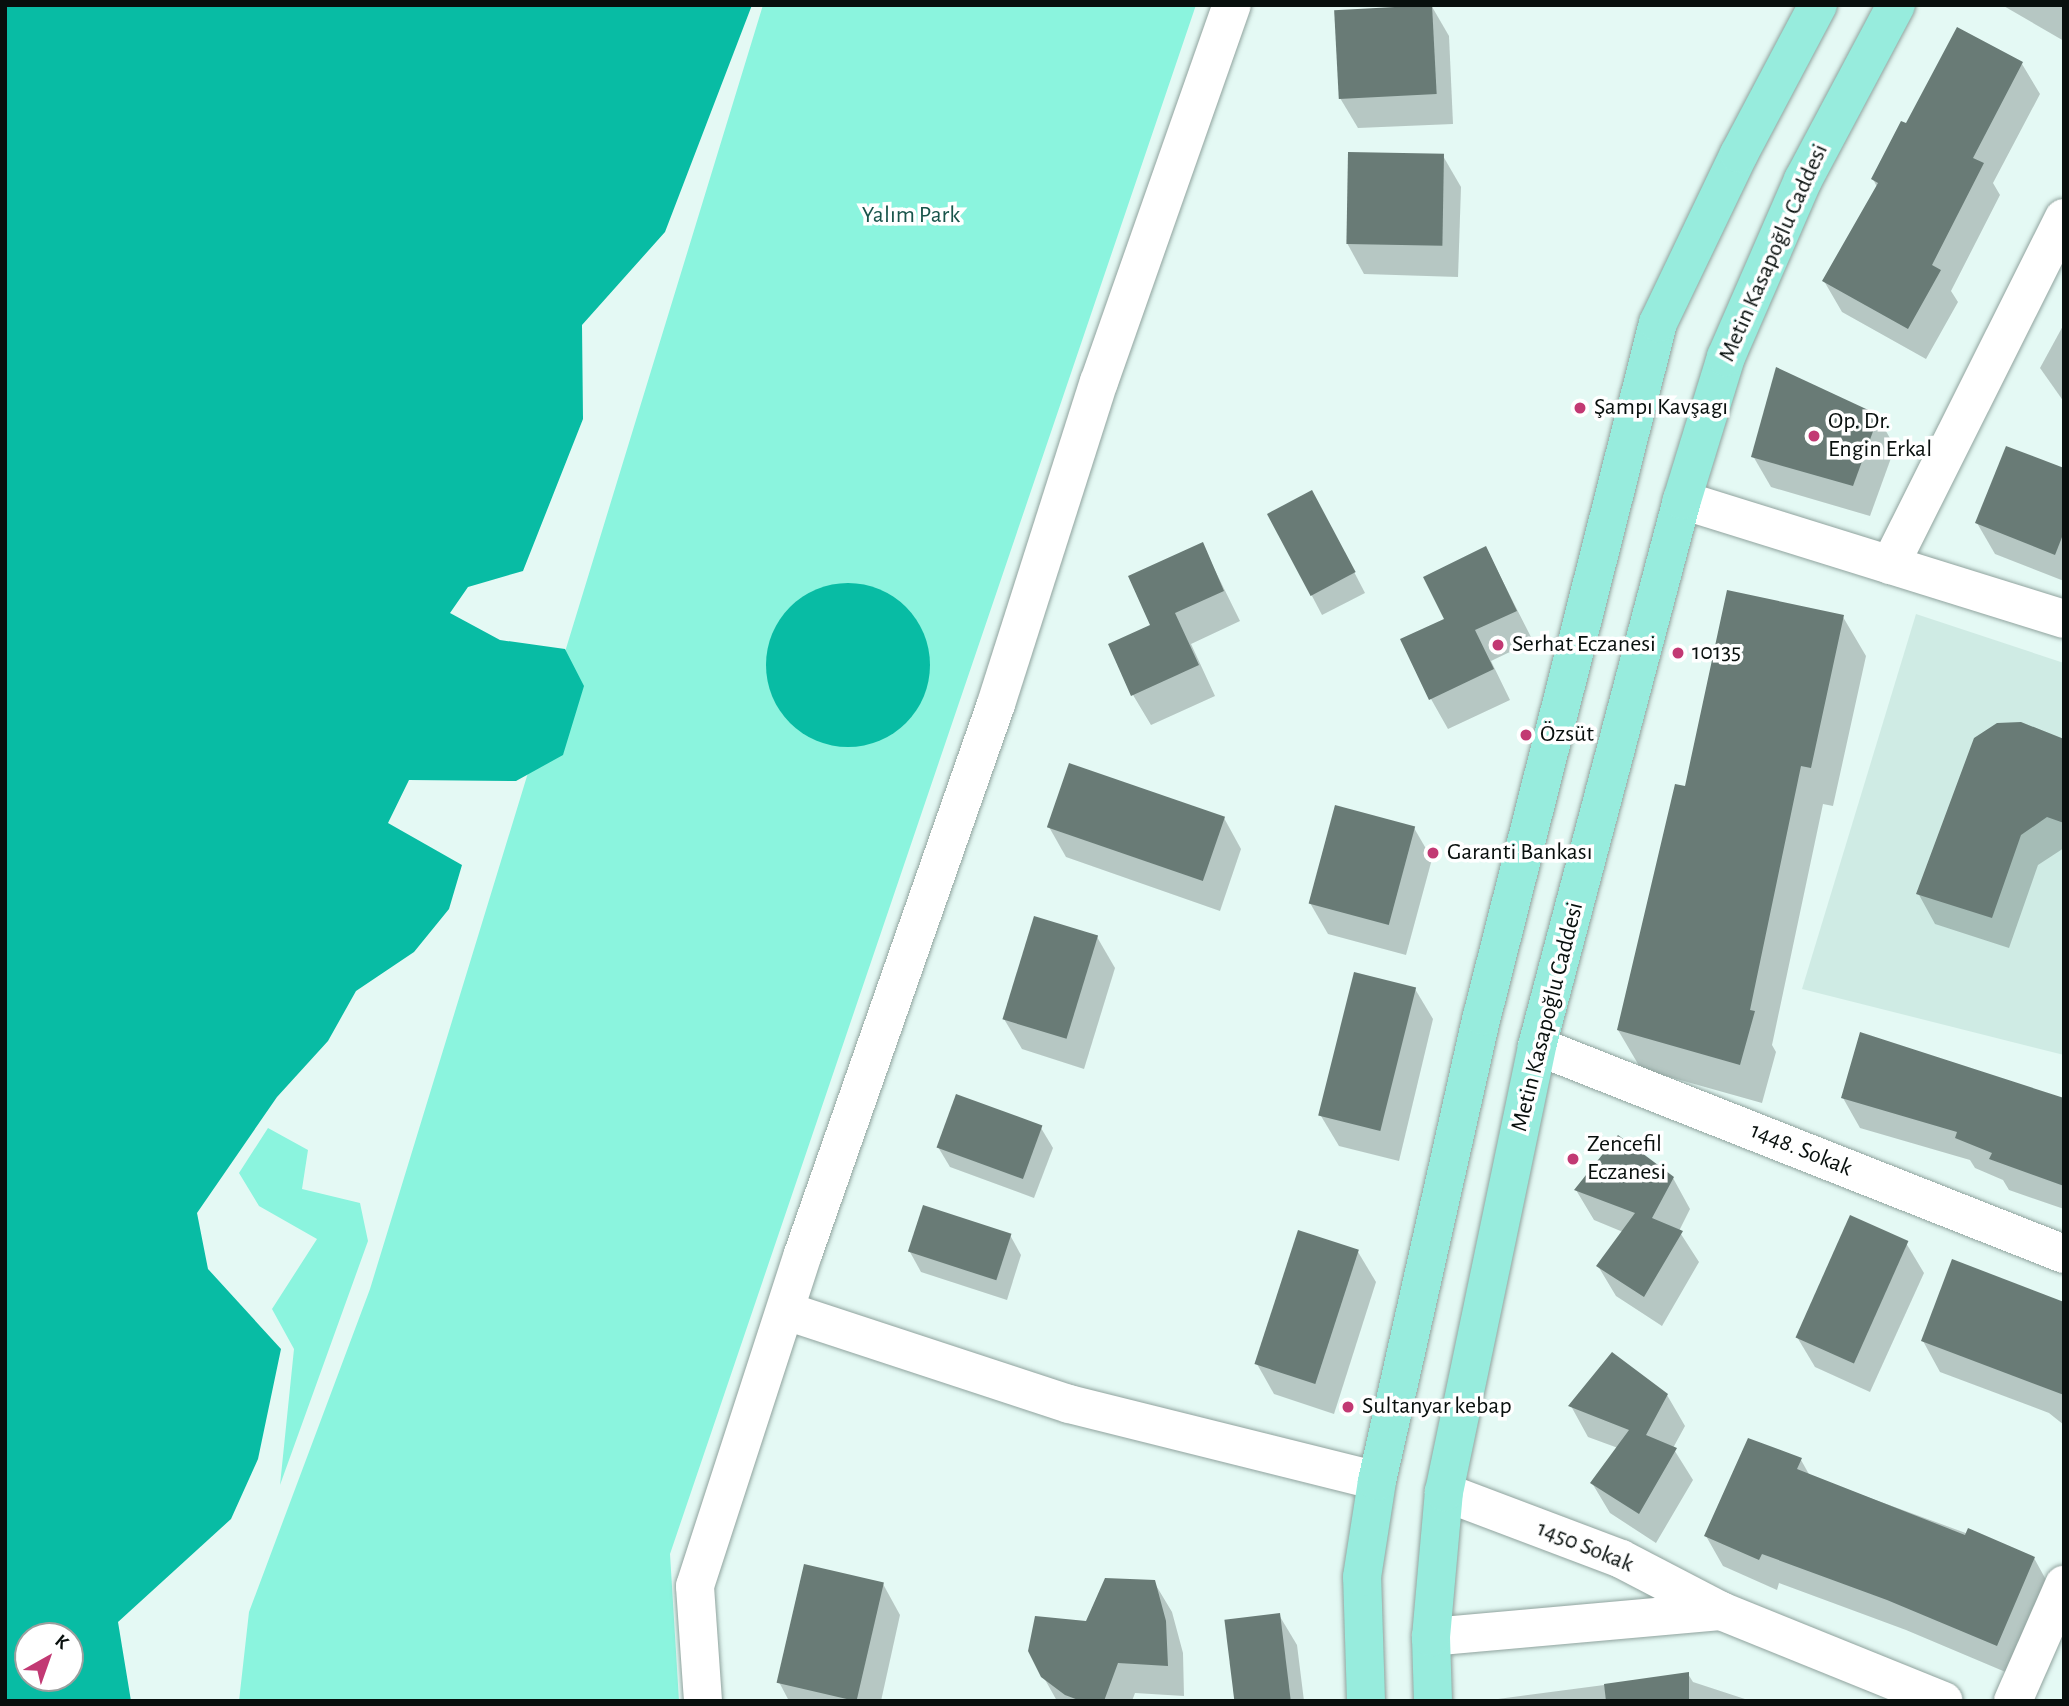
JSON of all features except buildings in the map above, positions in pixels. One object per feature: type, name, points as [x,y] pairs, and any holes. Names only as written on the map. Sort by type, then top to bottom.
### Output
[{"type":"main road","points":[[1366,1701],[1362,1577],[1377,1481],[1482,1016],[1658,323],[1739,154],[1818,5]]},
{"type":"main road","name":"Metin Kasapoğlu Caddesi","points":[[1433,1701],[1431,1637],[1444,1492],[1537,1046],[1682,500],[1726,358],[1803,180],[1896,5]]},
{"type":"street","points":[[703,1701],[695,1586],[786,1311],[996,704],[1099,382],[1232,5]]},
{"type":"street","points":[[1890,565],[2064,218]]},
{"type":"street","points":[[1682,500],[2064,619]]},
{"type":"street","name":"1448. Sokak","points":[[1537,1046],[2064,1254]]},
{"type":"street","points":[[786,1311],[1069,1404],[1377,1481]]},
{"type":"street","name":"1450 Sokak","points":[[1444,1492],[1621,1559],[1721,1611],[1944,1701]]},
{"type":"street","points":[[2012,1701],[2064,1585]]},
{"type":"street","name":"1450 Sokak","points":[[1431,1637],[1721,1611]]},
{"type":"shaded area","points":[[5,5],[752,5],[665,232],[582,325],[583,419],[523,571],[468,587],[450,613],[500,640],[565,649],[584,686],[563,755],[516,781],[409,780],[388,823],[462,865],[449,909],[414,952],[356,991],[328,1041],[277,1097],[197,1213],[208,1269],[281,1349],[258,1459],[231,1519],[118,1622],[131,1701],[5,1701]]},
{"type":"shaded area","points":[[848,583],[879,590],[906,607],[923,634],[930,665],[923,696],[906,723],[879,740],[848,747],[817,740],[790,723],[773,696],[766,665],[773,634],[790,607],[817,590]]},
{"type":"shaded area","points":[[1916,614],[2064,663],[2064,1055],[1802,989]]},
{"type":"green space","name":"Yalım Park","points":[[763,5],[1196,5],[670,1554],[679,1701],[239,1701],[249,1612],[370,1289]]},
{"type":"green space","points":[[268,1128],[308,1150],[302,1189],[360,1203],[368,1241],[280,1485],[294,1349],[272,1309],[317,1239],[259,1206],[239,1173]]},
{"type":"place","name":"Şampı Kavşagı","points":[[1580,408]]},
{"type":"place","name":"Op. Dr. Engin Erkal","points":[[1814,436]]},
{"type":"place","name":"Serhat Eczanesi","points":[[1498,645]]},
{"type":"place","name":"10135","points":[[1678,653]]},
{"type":"place","name":"Özsüt","points":[[1526,735]]},
{"type":"place","name":"Garanti Bankası","points":[[1433,853]]},
{"type":"place","name":"Zencefil Eczanesi","points":[[1573,1159]]},
{"type":"place","name":"Sultanyar kebap","points":[[1348,1407]]}]
